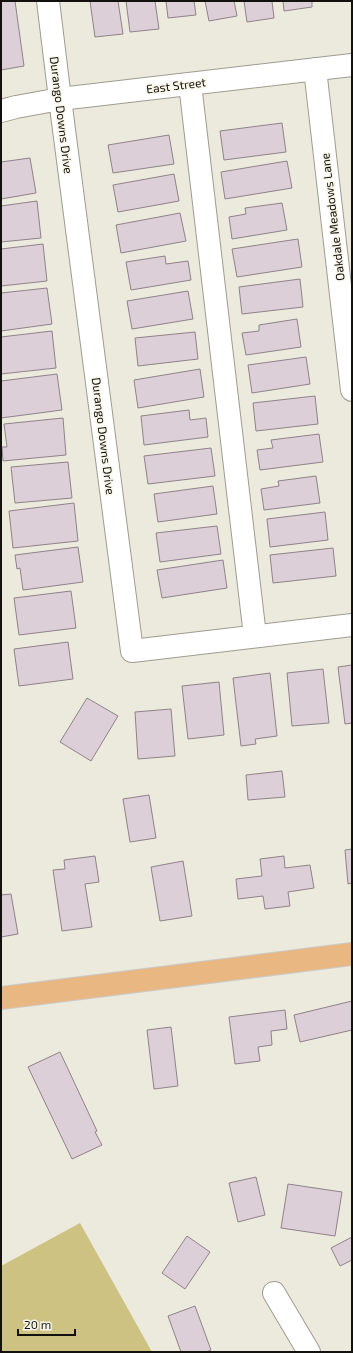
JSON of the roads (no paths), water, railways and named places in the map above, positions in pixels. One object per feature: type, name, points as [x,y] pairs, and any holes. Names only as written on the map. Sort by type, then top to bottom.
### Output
[{"type":"main road","points":[[1,998],[352,954]]},
{"type":"street","name":"Durango Downs Drive","points":[[48,1],[132,651],[352,625]]},
{"type":"street","name":"East Street","points":[[1,111],[60,99],[352,65]]},
{"type":"street","name":"Oakdale Meadows Lane","points":[[315,69],[352,390]]},
{"type":"street","points":[[190,84],[255,636]]},
{"type":"street","points":[[274,1293],[309,1352]]}]
